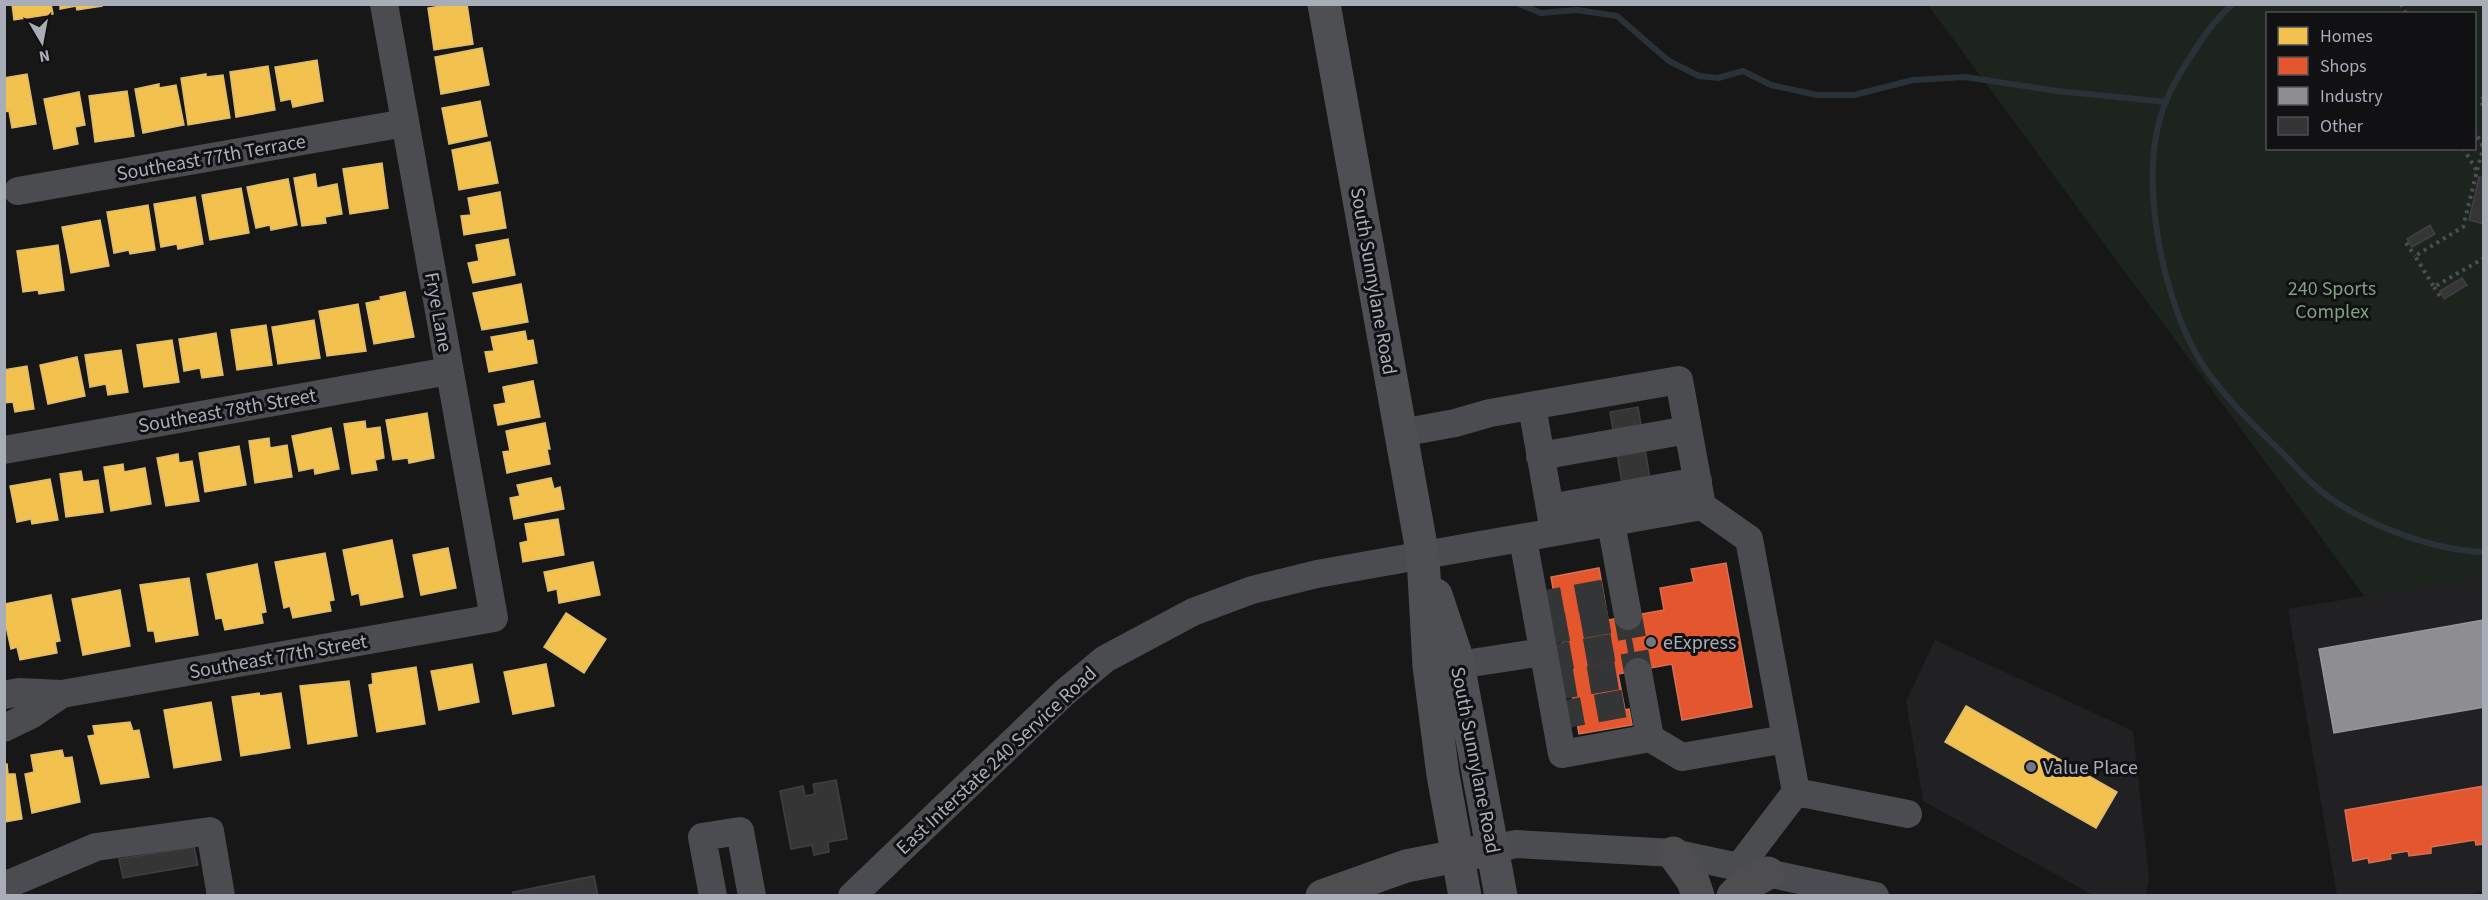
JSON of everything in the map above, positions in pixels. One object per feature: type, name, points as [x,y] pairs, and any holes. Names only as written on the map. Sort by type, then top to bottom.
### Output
[{"type":"highway","points":[[1322,896],[1406,867],[1494,849]]},
{"type":"highway","points":[[1673,853],[1693,881],[1698,896]]},
{"type":"main road","name":"South Sunnylane Road","points":[[1324,4],[1423,557],[1429,666],[1443,775],[1465,896]]},
{"type":"main road","name":"South Sunnylane Road","points":[[1423,557],[1458,665],[1502,896]]},
{"type":"street","name":"Frye Lane","points":[[384,4],[494,618]]},
{"type":"street","name":"Southeast 77th Terrace","points":[[18,191],[405,123]]},
{"type":"street","name":"Southeast 78th Street","points":[[4,450],[449,371]]},
{"type":"street","points":[[1401,433],[1532,406],[1679,380],[1693,457],[1749,538],[1796,792],[1747,878]]},
{"type":"street","points":[[1532,406],[1545,483],[1611,523],[1628,616]]},
{"type":"street","points":[[1545,483],[1693,457]]},
{"type":"street","points":[[1545,483],[1693,457]]},
{"type":"street","points":[[1611,523],[1693,457]]},
{"type":"street","name":"East Interstate 240 Service Road","points":[[852,896],[1064,693],[1105,658],[1193,612],[1252,590],[1317,574],[1523,539],[1545,483]]},
{"type":"street","points":[[1523,539],[1562,754],[1650,738],[1682,757],[1786,739]]},
{"type":"street","name":"Southeast 77th Street","points":[[4,694],[19,692],[62,694],[494,618]]},
{"type":"street","points":[[1458,665],[1543,652]]},
{"type":"street","points":[[1638,672],[1650,738]]},
{"type":"street","name":"Southeast 77th Street","points":[[4,728],[30,716],[62,694]]},
{"type":"street","points":[[1796,792],[1908,814]]},
{"type":"street","points":[[4,886],[96,847],[210,831],[222,896]]},
{"type":"street","points":[[714,896],[702,837],[740,831],[752,896]]},
{"type":"street","points":[[1494,849],[1516,844],[1673,853],[1747,878],[1875,896]]},
{"type":"path","points":[[2484,98],[2480,100],[2484,106]]},
{"type":"path","points":[[2415,256],[2463,227],[2483,146],[2476,132]]},
{"type":"path","points":[[2464,150],[2476,171]]},
{"type":"path","points":[[2406,243],[2441,298]]},
{"type":"path","points":[[2434,287],[2484,258]]},
{"type":"shaded area","points":[[2483,576],[2483,891],[2458,896],[2337,895],[2288,609]]},
{"type":"shaded area","points":[[1935,640],[2133,731],[2149,878],[2146,895],[2093,895],[1923,801],[1906,701]]},
{"type":"green space","name":"240 Sports Complex","points":[[1928,5],[2483,5],[2483,576],[2365,597]]},
{"type":"building: Homes","points":[[12,4],[51,4],[53,14],[14,20]]},
{"type":"building: Homes","points":[[60,4],[102,4],[102,6],[77,10],[76,6],[60,9]]},
{"type":"building: Homes","points":[[467,4],[473,44],[434,50],[428,8]]},
{"type":"building: Homes","points":[[482,48],[489,85],[441,94],[435,57]]},
{"type":"building: Homes","points":[[317,60],[323,101],[293,107],[291,99],[281,101],[275,67]]},
{"type":"building: Homes","points":[[268,66],[275,110],[236,117],[230,72]]},
{"type":"building: Homes","points":[[27,74],[36,124],[12,128],[9,111],[4,112],[4,78]]},
{"type":"building: Homes","points":[[206,74],[206,77],[223,75],[230,118],[188,125],[181,78]]},
{"type":"building: Homes","points":[[159,84],[159,88],[176,85],[184,125],[143,133],[135,89]]},
{"type":"building: Homes","points":[[127,91],[134,136],[95,142],[89,96]]},
{"type":"building: Homes","points":[[79,92],[85,125],[75,127],[78,144],[54,149],[44,99]]},
{"type":"building: Homes","points":[[480,101],[487,136],[449,144],[442,108]]},
{"type":"building: Homes","points":[[490,142],[498,183],[459,190],[452,150]]},
{"type":"building: Homes","points":[[382,163],[388,208],[350,214],[343,169]]},
{"type":"building: Homes","points":[[315,174],[317,188],[337,184],[342,214],[325,217],[326,223],[302,226],[294,178]]},
{"type":"building: Homes","points":[[288,179],[297,225],[271,230],[270,225],[256,228],[247,187]]},
{"type":"building: Homes","points":[[241,188],[249,233],[210,240],[202,195]]},
{"type":"building: Homes","points":[[500,192],[506,228],[464,235],[461,216],[471,215],[468,198]]},
{"type":"building: Homes","points":[[195,197],[203,244],[178,249],[177,244],[161,247],[154,204]]},
{"type":"building: Homes","points":[[148,205],[155,250],[130,254],[129,250],[114,253],[107,212]]},
{"type":"building: Homes","points":[[100,220],[109,266],[71,273],[62,227]]},
{"type":"building: Homes","points":[[508,239],[515,275],[473,283],[468,263],[479,261],[476,245]]},
{"type":"building: Homes","points":[[58,245],[64,290],[39,294],[38,290],[23,292],[17,251]]},
{"type":"building: Homes","points":[[521,284],[528,322],[482,330],[473,293]]},
{"type":"building: Homes","points":[[405,292],[414,337],[374,344],[366,303],[381,300],[380,297]]},
{"type":"building: Homes","points":[[358,304],[366,351],[327,356],[319,311]]},
{"type":"building: Homes","points":[[314,320],[320,358],[278,364],[272,327]]},
{"type":"building: Homes","points":[[266,325],[272,365],[237,370],[231,330]]},
{"type":"building: Homes","points":[[525,331],[527,341],[533,340],[537,363],[489,372],[485,352],[494,351],[491,337]]},
{"type":"building: Homes","points":[[216,333],[223,375],[202,378],[200,368],[184,371],[179,339]]},
{"type":"building: Homes","points":[[172,340],[179,382],[144,387],[137,345]]},
{"type":"building: Homes","points":[[121,350],[128,392],[108,395],[106,384],[90,387],[85,355]]},
{"type":"building: Homes","points":[[77,357],[85,396],[48,404],[40,365]]},
{"type":"building: Homes","points":[[27,366],[34,409],[15,412],[13,402],[4,403],[4,370]]},
{"type":"building: Homes","points":[[533,381],[540,417],[498,425],[494,405],[506,403],[503,387]]},
{"type":"building: Homes","points":[[427,413],[434,458],[409,463],[408,458],[393,460],[386,420]]},
{"type":"building: Homes","points":[[365,421],[366,429],[380,427],[384,458],[375,460],[377,470],[352,474],[344,424]]},
{"type":"building: Homes","points":[[545,423],[550,449],[547,449],[550,464],[507,473],[503,452],[510,451],[506,431]]},
{"type":"building: Homes","points":[[331,428],[339,469],[315,474],[314,468],[299,471],[292,436]]},
{"type":"building: Homes","points":[[269,438],[270,448],[287,445],[292,477],[255,483],[249,441]]},
{"type":"building: Homes","points":[[239,446],[246,485],[205,492],[199,453]]},
{"type":"building: Homes","points":[[178,454],[179,463],[192,461],[199,501],[166,506],[157,458]]},
{"type":"building: Homes","points":[[123,464],[124,472],[145,468],[151,504],[111,511],[104,467]]},
{"type":"building: Homes","points":[[81,471],[83,482],[98,480],[103,512],[66,517],[60,474]]},
{"type":"building: Homes","points":[[551,478],[554,489],[560,487],[564,509],[514,519],[510,498],[520,496],[517,485]]},
{"type":"building: Homes","points":[[50,479],[58,520],[32,524],[31,519],[17,522],[10,486]]},
{"type":"building: Homes","points":[[558,519],[564,555],[523,562],[520,543],[528,541],[525,524]]},
{"type":"building: Homes","points":[[392,540],[403,597],[361,605],[359,593],[352,595],[343,550]]},
{"type":"building: Homes","points":[[448,548],[456,588],[421,595],[413,555]]},
{"type":"building: Homes","points":[[325,553],[334,600],[329,601],[331,611],[293,618],[290,606],[284,608],[275,562]]},
{"type":"building: Homes","points":[[593,562],[600,595],[559,603],[557,589],[548,591],[544,572]]},
{"type":"building: Homes","points":[[257,564],[266,612],[261,613],[263,623],[225,630],[222,618],[216,619],[207,574]]},
{"type":"building: Homes","points":[[189,578],[198,635],[156,642],[154,631],[148,631],[140,585]]},
{"type":"building: Homes","points":[[120,590],[130,646],[83,655],[72,599]]},
{"type":"building: Homes","points":[[51,595],[60,641],[55,642],[57,653],[20,660],[17,647],[11,649],[4,617],[4,604]]},
{"type":"building: Homes","points":[[566,613],[606,639],[584,673],[544,647]]},
{"type":"building: Homes","points":[[472,664],[479,702],[439,710],[431,671]]},
{"type":"building: Homes","points":[[546,664],[554,706],[513,714],[504,672]]},
{"type":"building: Homes","points":[[416,667],[425,724],[377,732],[369,685],[373,684],[372,674]]},
{"type":"building: Homes","points":[[349,681],[357,736],[308,744],[300,686]]},
{"type":"building: Homes","points":[[259,693],[260,696],[281,693],[290,748],[241,756],[232,697]]},
{"type":"building: Homes","points":[[211,702],[221,760],[174,768],[164,710]]},
{"type":"building: Homes","name":"Value Place","points":[[1966,706],[2117,792],[2096,828],[1945,742]]},
{"type":"building: Homes","points":[[130,722],[133,731],[139,730],[149,777],[101,784],[88,736],[95,735],[93,726]]},
{"type":"building: Homes","points":[[62,750],[64,758],[72,757],[80,802],[32,813],[25,774],[34,772],[31,755]]},
{"type":"building: Homes","points":[[4,764],[7,764],[8,774],[15,774],[22,819],[4,822]]},
{"type":"building: Shops","name":"eExpress","points":[[1726,563],[1752,707],[1682,720],[1672,664],[1618,674],[1625,710],[1629,709],[1632,725],[1579,734],[1551,577],[1599,568],[1608,620],[1664,610],[1660,588],[1694,582],[1691,569]]},
{"type":"building: Shops","points":[[2484,786],[2484,844],[2476,845],[2475,840],[2431,847],[2431,853],[2409,856],[2408,851],[2390,854],[2391,859],[2369,863],[2368,858],[2353,861],[2345,810]]},
{"type":"building: Industry","points":[[2484,620],[2484,707],[2334,733],[2319,649]]},
{"type":"building: Other","points":[[2479,177],[2484,178],[2484,224],[2469,220]]},
{"type":"building: Other","points":[[2430,225],[2435,234],[2412,247],[2407,239]]},
{"type":"building: Other","points":[[2462,278],[2467,285],[2444,299],[2440,291]]},
{"type":"building: Other","points":[[1638,407],[1654,502],[1626,507],[1610,412]]},
{"type":"building: Other","points":[[836,780],[847,839],[828,842],[829,852],[814,855],[812,845],[791,849],[780,791],[803,786],[805,796],[815,794],[813,784]]},
{"type":"building: Other","points":[[194,847],[198,865],[123,878],[119,859]]},
{"type":"building: Other","points":[[594,876],[598,896],[513,896],[513,892]]},
{"type":"waterway","points":[[1519,4],[1541,13],[1577,10],[1617,16],[1669,61],[1699,76],[1718,78],[1743,71],[1771,85],[1817,95],[1854,95],[1913,80],[1965,77],[2057,91],[2166,102]]},
{"type":"waterway","points":[[2233,4],[2211,27],[2172,88],[2157,129],[2153,161],[2156,228],[2163,262],[2172,295],[2195,352],[2211,377],[2250,422],[2308,479],[2330,497],[2349,510],[2393,531],[2440,546],[2484,552]]},
{"type":"tunnel","points":[[1535,606],[1623,590]]},
{"type":"tunnel","points":[[1540,632],[1628,616],[1638,672],[1550,687]]},
{"type":"tunnel","points":[[1544,660],[1633,644]]},
{"type":"tunnel","points":[[1555,716],[1643,700]]},
{"type":"place","name":"eExpress","points":[[1651,642]]},
{"type":"place","name":"Value Place","points":[[2031,767]]}]
